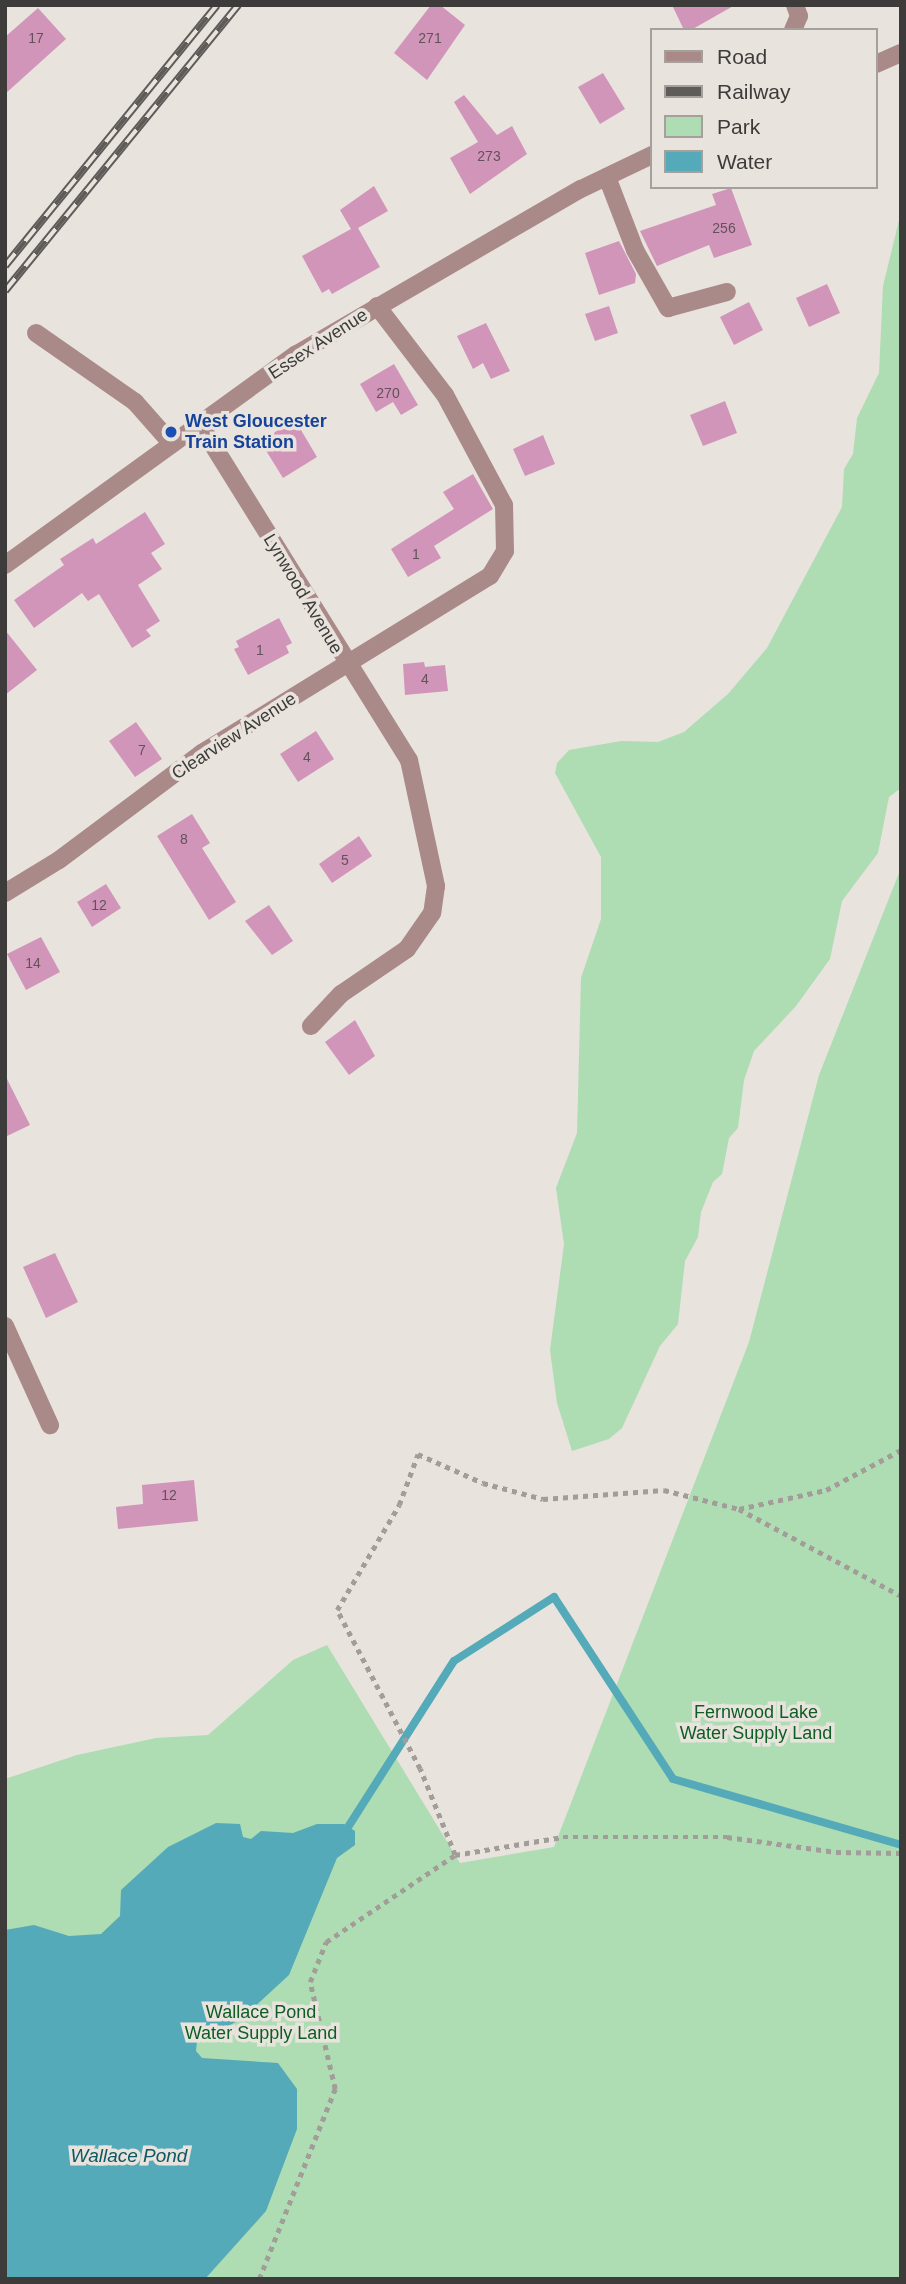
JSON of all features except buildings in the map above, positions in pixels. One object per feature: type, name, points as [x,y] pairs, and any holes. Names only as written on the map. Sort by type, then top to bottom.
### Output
[{"type":"street","points":[[794,28],[799,16],[795,5]]},
{"type":"street","points":[[878,63],[901,53]]},
{"type":"street","name":"Essex Avenue","points":[[5,565],[201,426],[297,354],[377,306],[607,177],[650,156]]},
{"type":"street","points":[[607,177],[635,250],[667,309],[727,292]]},
{"type":"street","name":"Clearview Avenue","points":[[5,892],[59,860],[202,753],[490,576],[505,551],[503,505],[445,395],[377,306]]},
{"type":"street","points":[[36,333],[135,402],[172,444]]},
{"type":"street","name":"Lynwood Avenue","points":[[201,426],[346,664],[409,760],[436,886],[432,913],[407,949],[341,994],[311,1026]]},
{"type":"street","points":[[5,1325],[50,1425]]},
{"type":"path","points":[[739,1509],[826,1490],[901,1450]]},
{"type":"path","points":[[455,1856],[438,1806],[337,1610],[399,1505],[418,1454],[483,1483],[543,1499],[664,1490],[739,1509],[901,1596]]},
{"type":"path","points":[[259,2279],[335,2089],[310,1982],[326,1942],[455,1856],[563,1837],[727,1837],[836,1852],[901,1853]]},
{"type":"green space","points":[[901,212],[901,788],[889,797],[878,853],[842,901],[830,959],[796,1006],[754,1051],[744,1080],[738,1128],[729,1138],[722,1174],[713,1182],[701,1212],[698,1237],[685,1261],[678,1324],[660,1346],[622,1428],[609,1439],[572,1451],[557,1403],[550,1350],[564,1244],[556,1188],[577,1133],[581,978],[601,919],[601,857],[555,773],[557,763],[569,750],[621,741],[658,742],[684,732],[728,694],[767,648],[842,507],[844,469],[853,454],[857,418],[879,373],[883,286]]},
{"type":"green space","name":"Wallace Pond Water Supply Land","points":[[901,868],[901,2279],[5,2279],[5,1779],[77,1755],[156,1738],[208,1735],[293,1660],[327,1645],[460,1863],[554,1847],[749,1342],[819,1075]]},
{"type":"water","name":"Wallace Pond","points":[[216,1823],[240,1824],[243,1837],[251,1839],[261,1831],[293,1833],[317,1824],[344,1824],[355,1831],[355,1845],[337,1858],[289,1975],[240,2020],[197,2041],[196,2051],[202,2058],[278,2063],[297,2089],[297,2129],[266,2211],[205,2279],[5,2279],[5,1930],[34,1925],[69,1936],[101,1934],[120,1916],[121,1890],[168,1847]]},
{"type":"waterway","points":[[343,1835],[454,1661],[554,1597],[673,1779],[901,1845]]},
{"type":"railway","points":[[5,266],[217,5]]},
{"type":"railway","points":[[5,291],[238,5]]},
{"type":"place","name":"West Gloucester Train Station","points":[[171,432]]},
{"type":"park label","name":"Fernwood Lake Water Supply Land","points":[[756,1723]]}]
